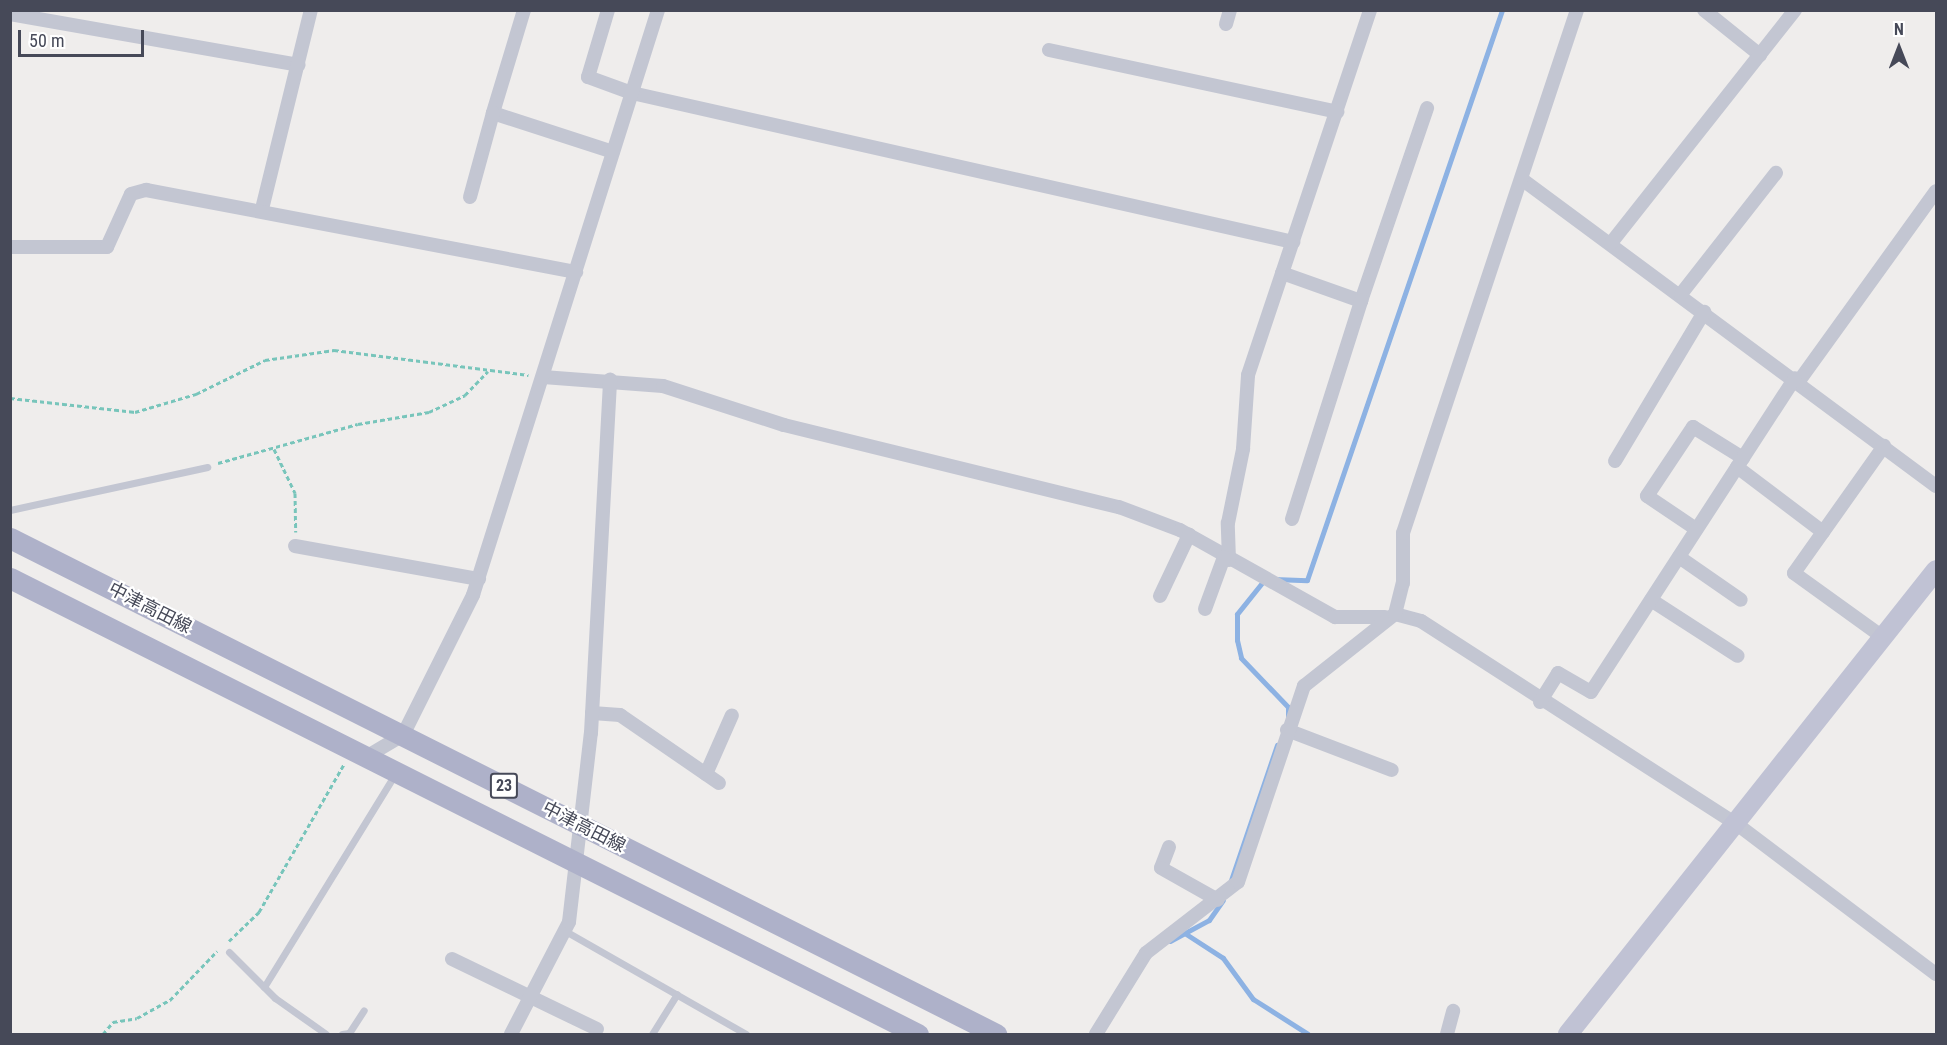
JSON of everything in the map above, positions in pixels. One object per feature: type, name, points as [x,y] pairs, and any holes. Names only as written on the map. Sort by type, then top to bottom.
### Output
[{"type":"main road","name":"中津高田線","points":[[10,538],[996,1035]]},
{"type":"main road","name":"中津高田線","points":[[10,578],[918,1035]]},
{"type":"street","points":[[262,209],[311,10]]},
{"type":"street","points":[[470,197],[524,10]]},
{"type":"street","points":[[608,10],[588,77],[632,93],[1293,242]]},
{"type":"street","points":[[359,753],[403,735],[479,579],[658,10]]},
{"type":"street","points":[[1205,609],[1226,558],[1228,523],[1243,449],[1248,375],[1370,10]]},
{"type":"street","points":[[1095,1035],[1146,953],[1218,900],[1238,882],[1287,730],[1304,686],[1390,616],[1403,582],[1403,533],[1577,10]]},
{"type":"street","points":[[1704,10],[1760,55]]},
{"type":"street","points":[[1611,243],[1795,10]]},
{"type":"street","points":[[10,14],[39,15],[299,65]]},
{"type":"street","points":[[1049,50],[1337,112]]},
{"type":"street","points":[[1292,519],[1361,301],[1427,108]]},
{"type":"street","points":[[493,113],[613,152]]},
{"type":"street","points":[[1681,294],[1776,173]]},
{"type":"street","points":[[1522,180],[1797,379],[1936,486]]},
{"type":"street","points":[[10,247],[107,247],[128,198],[139,190],[262,209],[576,272]]},
{"type":"street","points":[[1540,702],[1558,673],[1591,692],[1696,529],[1797,379],[1936,191]]},
{"type":"street","points":[[1282,273],[1361,301]]},
{"type":"street","points":[[1615,461],[1704,312]]},
{"type":"street","points":[[543,377],[610,380],[663,386],[784,425],[1119,507],[1189,535],[1226,558],[1335,617],[1390,616],[1421,621],[1540,702],[1738,825],[1936,974]]},
{"type":"street","points":[[511,1035],[567,932],[578,864],[592,713],[610,380]]},
{"type":"street","points":[[1696,529],[1647,496],[1693,427],[1823,532]]},
{"type":"street","points":[[1884,446],[1794,573],[1884,638]]},
{"type":"street","points":[[1160,596],[1189,535]]},
{"type":"street","points":[[295,546],[479,579]]},
{"type":"street","points":[[1679,557],[1741,600]]},
{"type":"street","points":[[1568,1035],[1738,825],[1936,570]]},
{"type":"street","points":[[1651,600],[1737,656]]},
{"type":"street","points":[[1335,617],[1349,648]]},
{"type":"street","points":[[592,713],[620,715],[719,783]]},
{"type":"street","points":[[706,774],[732,715]]},
{"type":"street","points":[[1287,730],[1392,770]]},
{"type":"street","points":[[1169,847],[1161,868],[1218,900]]},
{"type":"street","points":[[452,958],[597,1029]]},
{"type":"street","points":[[1447,1035],[1453,1011]]},
{"type":"lane","points":[[10,510],[207,466]]},
{"type":"lane","points":[[264,987],[396,772]]},
{"type":"lane","points":[[567,932],[746,1035]]},
{"type":"lane","points":[[229,952],[264,987],[326,1035]]},
{"type":"lane","points":[[652,1035],[677,994]]},
{"type":"lane","points":[[342,1035],[349,1033],[364,1010]]},
{"type":"path","points":[[10,398],[135,412],[196,394],[265,360],[334,350],[543,377]]},
{"type":"path","points":[[207,466],[358,424],[429,412],[465,395],[488,371]]},
{"type":"path","points":[[274,448],[295,493],[295,546]]},
{"type":"path","points":[[103,1035],[113,1022],[137,1018],[170,1000],[252,922],[359,753]]},
{"type":"waterway","points":[[1274,579],[1307,580],[1502,10]]},
{"type":"waterway","points":[[1265,579],[1237,614],[1237,640],[1241,658],[1288,707],[1288,719]]},
{"type":"waterway","points":[[1230,883],[1277,745]]},
{"type":"waterway","points":[[1170,941],[1209,920],[1223,900]]},
{"type":"waterway","points":[[1186,934],[1223,958],[1253,999],[1308,1034]]}]
